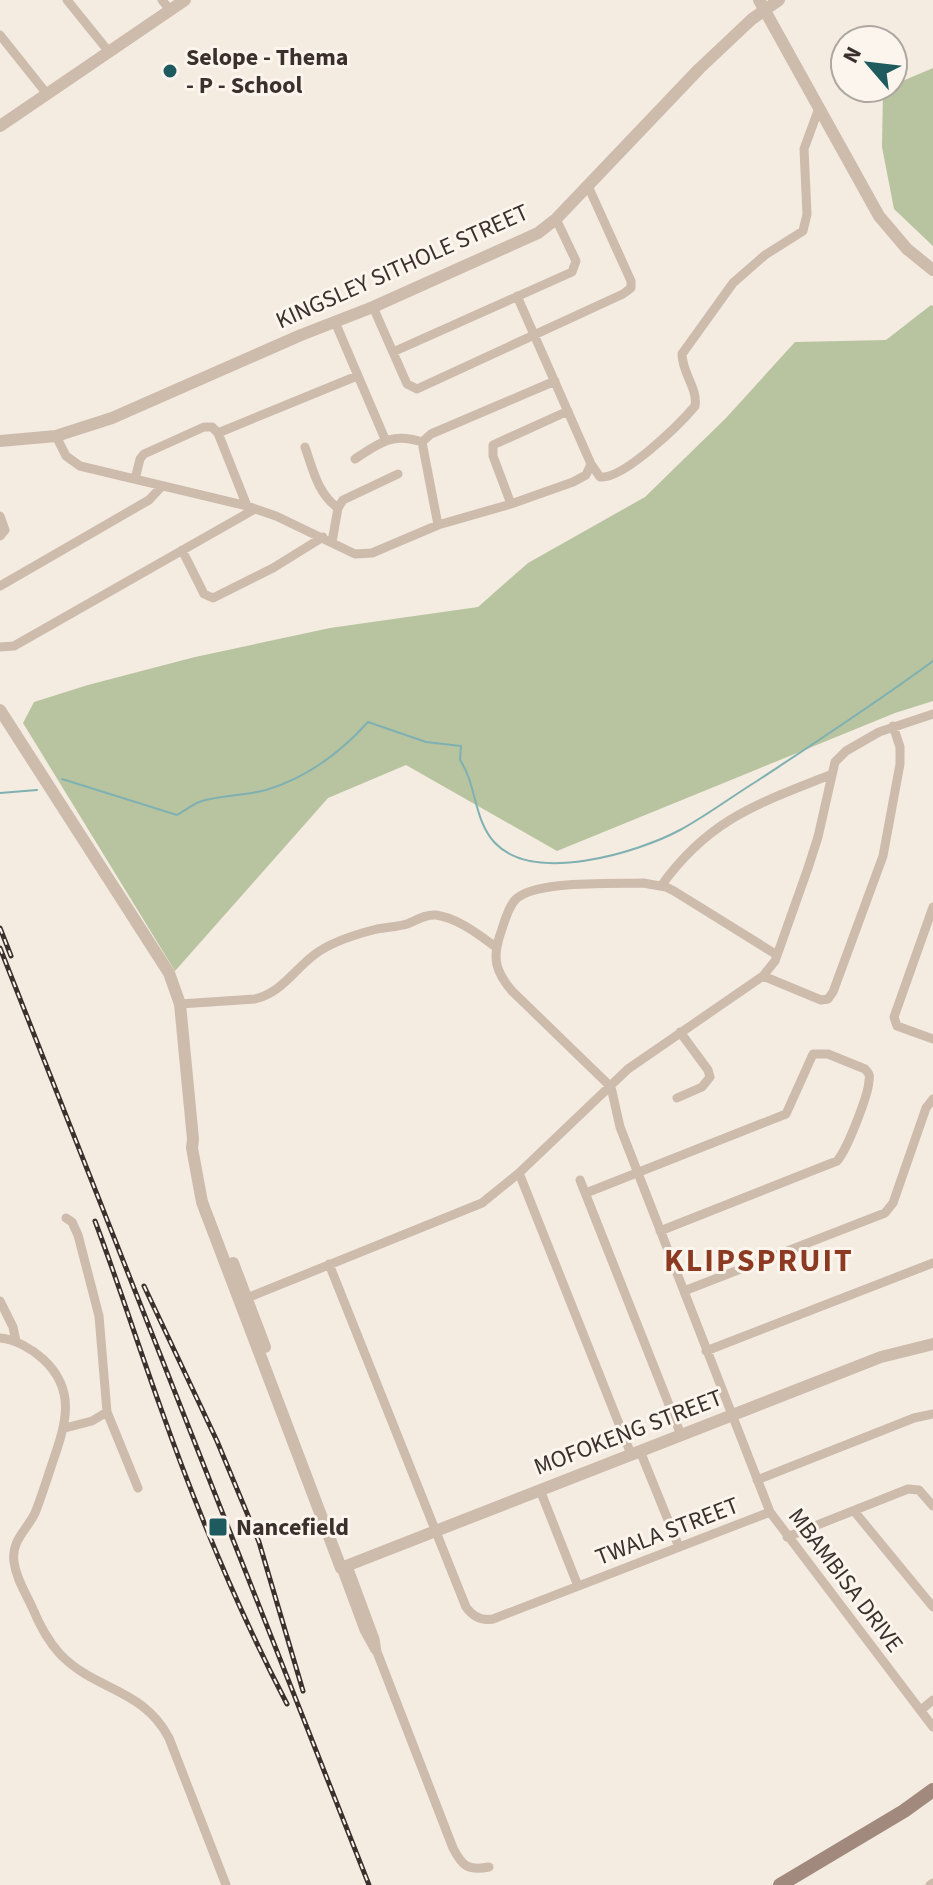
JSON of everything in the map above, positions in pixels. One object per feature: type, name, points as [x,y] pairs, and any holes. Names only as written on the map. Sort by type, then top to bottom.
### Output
[{"type":"main road","points":[[780,1885],[904,1811],[933,1790]]},
{"type":"street","points":[[67,0],[109,52]]},
{"type":"street","points":[[0,126],[109,52],[166,5],[185,0]]},
{"type":"street","name":"KINGSLEY SITHOLE STREET","points":[[0,441],[56,436],[112,418],[527,239],[556,219],[764,4],[779,0]]},
{"type":"street","points":[[764,4],[879,216],[907,249],[933,270]]},
{"type":"street","points":[[0,35],[47,94]]},
{"type":"street","points":[[517,296],[591,464],[600,477],[612,475],[644,455],[695,406],[696,395],[683,365],[684,350],[733,283],[765,255],[800,234],[805,227],[804,149],[819,108]]},
{"type":"street","points":[[373,307],[407,384],[417,389],[623,294],[631,288],[627,269],[588,186]]},
{"type":"street","points":[[393,352],[572,272],[576,261],[556,219]]},
{"type":"street","points":[[335,322],[385,439]]},
{"type":"street","points":[[218,433],[357,376]]},
{"type":"street","points":[[422,442],[431,434],[555,381]]},
{"type":"street","points":[[511,504],[493,456],[493,445],[568,411]]},
{"type":"street","points":[[135,479],[140,459],[148,452],[204,427],[212,427],[218,433],[251,507]]},
{"type":"street","points":[[56,436],[66,456],[74,464],[251,507],[355,554],[366,554],[438,525],[573,482],[586,475],[591,464]]},
{"type":"street","points":[[355,459],[385,439],[422,442]]},
{"type":"street","points":[[422,442],[438,525]]},
{"type":"street","points":[[305,447],[317,483],[328,501],[338,508]]},
{"type":"street","points":[[182,550],[204,594],[213,598],[327,539],[338,508],[349,496],[398,474]]},
{"type":"street","points":[[0,586],[149,500],[162,486]]},
{"type":"street","points":[[0,647],[7,649],[14,646],[251,507]]},
{"type":"street","points":[[0,516],[5,530],[0,536]]},
{"type":"street","points":[[0,710],[169,973],[180,1004],[195,1173],[207,1216],[344,1567]]},
{"type":"street","points":[[247,1298],[476,1206],[519,1173],[628,1069],[763,976],[777,955],[818,837],[835,762],[846,751],[893,726],[933,714]]},
{"type":"street","points":[[763,976],[821,1000],[828,999],[833,992],[886,844],[901,755],[893,726]]},
{"type":"street","points":[[661,886],[694,845],[717,827],[769,798],[830,775]]},
{"type":"street","points":[[611,1087],[505,983],[496,969],[496,947],[511,905],[518,897],[534,889],[643,883],[661,886],[777,955]]},
{"type":"street","points":[[933,907],[895,1011],[894,1022],[903,1029],[933,1039]]},
{"type":"street","points":[[180,1004],[266,996],[279,989],[315,954],[326,948],[375,929],[405,925],[428,915],[442,916],[466,927],[496,947]]},
{"type":"street","points":[[677,1098],[702,1087],[710,1077],[680,1032]]},
{"type":"street","points":[[586,1193],[786,1114],[813,1054],[828,1054],[865,1069],[870,1077],[867,1090],[844,1151],[837,1161],[660,1231]]},
{"type":"street","name":"MBAMBISA DRIVE","points":[[611,1087],[616,1115],[770,1512],[933,1727]]},
{"type":"street","points":[[684,1291],[885,1213],[893,1203],[926,1108],[933,1099]]},
{"type":"street","points":[[193,1139],[204,1187],[247,1298],[364,1630],[377,1652],[453,1848],[462,1864],[469,1869],[489,1867]]},
{"type":"street","points":[[519,1173],[636,1453],[679,1547]]},
{"type":"street","points":[[580,1180],[681,1435]]},
{"type":"street","points":[[66,1218],[72,1222],[78,1235],[98,1309],[107,1412],[138,1488]]},
{"type":"street","points":[[706,1351],[933,1263]]},
{"type":"street","points":[[329,1264],[436,1530]]},
{"type":"street","points":[[0,1301],[13,1327],[16,1341]]},
{"type":"street","points":[[0,1338],[16,1341],[38,1355],[52,1370],[67,1412],[65,1428],[34,1514],[15,1543],[13,1553],[18,1578],[48,1641],[61,1655],[78,1669],[151,1710],[169,1738],[226,1885]]},
{"type":"street","name":"MOFOKENG STREET","points":[[344,1567],[898,1351],[933,1344]]},
{"type":"street","points":[[65,1428],[92,1421],[107,1412]]},
{"type":"street","name":"TWALA STREET","points":[[757,1480],[914,1418],[933,1414]]},
{"type":"street","points":[[787,1537],[912,1488],[919,1490],[933,1506]]},
{"type":"street","name":"TWALA STREET","points":[[540,1490],[578,1586]]},
{"type":"street","points":[[854,1511],[933,1607]]},
{"type":"street","name":"TWALA STREET","points":[[436,1530],[466,1607],[478,1618],[493,1619],[770,1512]]},
{"type":"street","points":[[921,1710],[933,1700]]},
{"type":"green space","points":[[933,68],[933,246],[894,209],[882,147],[883,104],[909,104],[909,78]]},
{"type":"green space","points":[[931,305],[933,701],[895,713],[557,851],[406,765],[328,798],[175,971],[23,723],[34,702],[195,657],[330,628],[478,607],[528,563],[645,497],[726,418],[795,342],[886,340]]},
{"type":"waterway","points":[[62,779],[177,815],[199,802],[266,790],[295,779],[334,754],[368,722],[426,742],[461,746],[460,760],[488,834],[512,855],[534,862],[586,860],[638,848],[690,825],[933,661]]},
{"type":"waterway","points":[[0,793],[37,790]]},
{"type":"railway","points":[[0,928],[11,956]]},
{"type":"railway","points":[[0,948],[369,1885]]},
{"type":"railway","points":[[95,1221],[203,1520],[234,1594],[287,1704]]},
{"type":"railway","points":[[144,1286],[217,1441],[259,1542],[303,1691]]},
{"type":"place","name":"Selope - Thema - P - School","points":[[170,71]]},
{"type":"place","name":"Nancefield","points":[[218,1527]]},
{"type":"district","name":"KLIPSPRUIT","points":[[759,1260]]}]
